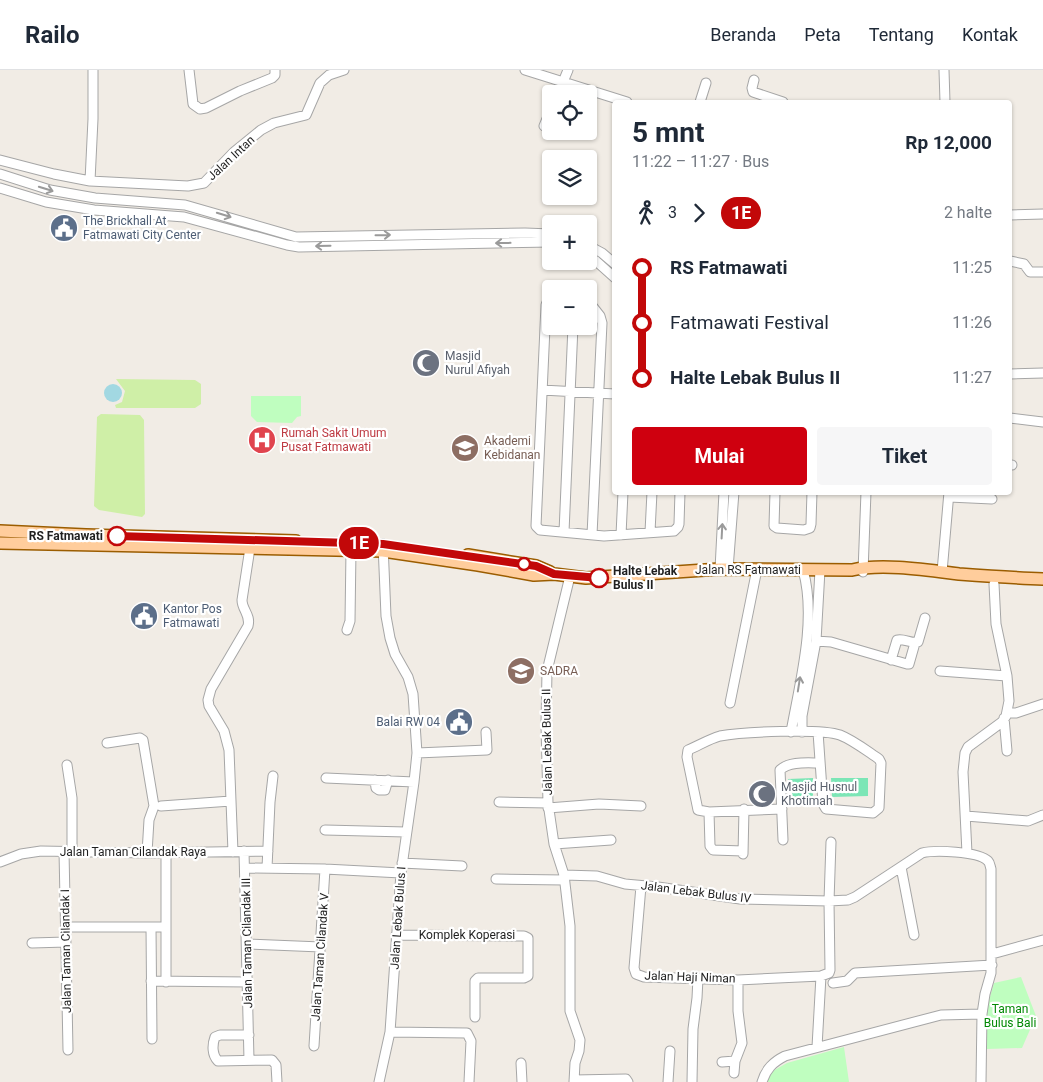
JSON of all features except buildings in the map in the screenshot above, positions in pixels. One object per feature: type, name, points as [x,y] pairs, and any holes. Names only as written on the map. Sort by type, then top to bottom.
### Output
[{"type":"main road","name":"Jalan RS Fatmawati","points":[[0,531],[250,548],[351,550],[383,548]]},
{"type":"main road","name":"Jalan RS Fatmawati","points":[[0,543],[162,542],[383,548],[496,564],[534,575],[554,574],[598,578],[757,568],[942,572],[992,577],[1043,579]]},
{"type":"main road","name":"Jalan RS Fatmawati","points":[[859,570],[994,584],[1043,584]]},
{"type":"street","points":[[90,181],[93,70]]},
{"type":"street","points":[[188,70],[194,104],[200,109],[272,78],[275,75],[275,70]]},
{"type":"street","name":"Jalan Intan","points":[[0,160],[90,181],[188,186],[204,183],[234,152],[260,130],[274,123],[306,115],[320,83],[329,75],[344,70]]},
{"type":"street","points":[[525,70],[620,100]]},
{"type":"street","points":[[562,83],[568,70]]},
{"type":"street","points":[[944,70],[945,100]]},
{"type":"street","points":[[754,80],[753,92],[777,100]]},
{"type":"street","points":[[701,100],[706,83]]},
{"type":"street","points":[[0,174],[50,190],[94,198],[185,205],[296,237],[525,238],[542,241]]},
{"type":"street","points":[[0,188],[46,202],[94,210],[184,217],[299,247],[525,238],[542,235]]},
{"type":"street","points":[[199,220],[202,209]]},
{"type":"street","points":[[1012,215],[1043,214]]},
{"type":"street","points":[[597,250],[612,261]]},
{"type":"street","points":[[1012,261],[1024,264],[1029,271],[1043,272]]},
{"type":"street","points":[[597,262],[612,275]]},
{"type":"street","points":[[592,535],[602,323],[597,312]]},
{"type":"street","points":[[545,335],[536,526],[540,530],[604,536],[674,530],[678,528],[680,495]]},
{"type":"street","points":[[564,532],[573,335]]},
{"type":"street","points":[[1012,374],[1043,373]]},
{"type":"street","points":[[542,390],[612,394]]},
{"type":"street","points":[[1012,418],[1043,422]]},
{"type":"street","points":[[621,535],[623,495]]},
{"type":"street","points":[[650,532],[652,495]]},
{"type":"street","points":[[724,495],[724,569]]},
{"type":"street","points":[[724,569],[734,495]]},
{"type":"street","points":[[775,495],[774,526],[777,528],[804,530],[810,528],[811,524],[812,495]]},
{"type":"street","points":[[859,570],[866,495]]},
{"type":"street","points":[[942,572],[949,495],[992,499]]},
{"type":"street","points":[[233,852],[229,750],[224,731],[209,706],[208,700],[211,689],[248,626],[249,616],[242,605],[242,600],[250,548]]},
{"type":"street","name":"Jalan Lebak Bulus I","points":[[379,1082],[390,1032],[401,872],[417,753],[413,694],[408,677],[395,654],[386,616],[383,548]]},
{"type":"street","points":[[347,630],[350,621],[351,550]]},
{"type":"street","points":[[730,703],[757,568]]},
{"type":"street","points":[[802,732],[798,716],[809,624],[806,580],[803,570]]},
{"type":"street","points":[[791,732],[798,716],[816,641],[820,570]]},
{"type":"street","name":"Jalan Lebak Bulus II","points":[[570,576],[547,671],[546,725],[548,806],[554,844],[564,877],[570,926],[570,1010],[580,1040],[575,1063],[574,1081]]},
{"type":"street","points":[[994,584],[996,624],[1009,695],[1006,716],[1008,751]]},
{"type":"street","points":[[816,641],[831,642],[909,664],[925,618]]},
{"type":"street","points":[[891,660],[897,640],[915,643]]},
{"type":"street","points":[[940,671],[1007,676]]},
{"type":"street","points":[[981,1082],[982,1014],[992,965],[990,865],[985,859],[967,853],[963,772],[964,753],[968,747],[1006,716],[1043,704]]},
{"type":"street","points":[[417,753],[487,750],[486,732]]},
{"type":"street","points":[[782,809],[744,809],[710,812],[698,810],[687,757],[688,750],[718,736],[733,734],[818,732],[839,735],[879,759],[881,763],[879,808],[873,813],[826,809],[823,804],[818,732]]},
{"type":"street","points":[[107,743],[141,738],[154,806],[149,820],[147,854]]},
{"type":"street","points":[[782,840],[780,770],[784,766],[793,764],[820,762]]},
{"type":"street","name":"Jalan Taman Cilandak I","points":[[67,765],[72,798],[68,851],[66,927],[68,1050]]},
{"type":"street","points":[[268,868],[273,776]]},
{"type":"street","points":[[326,778],[414,782]]},
{"type":"street","points":[[161,806],[231,801]]},
{"type":"street","points":[[499,802],[548,806],[599,804],[641,806]]},
{"type":"street","points":[[710,812],[710,846],[713,850],[743,853],[744,809]]},
{"type":"street","points":[[966,816],[1028,821],[1043,815]]},
{"type":"street","points":[[325,830],[406,832]]},
{"type":"street","points":[[554,844],[611,840]]},
{"type":"street","points":[[817,1047],[821,976],[829,973],[830,970],[829,901],[831,842]]},
{"type":"street","name":"Jalan Taman Cilandak Raya","points":[[0,862],[21,854],[41,851],[147,854],[268,851]]},
{"type":"street","name":"Jalan Lebak Bulus IV","points":[[564,877],[597,876],[625,884],[740,899],[848,900],[917,854],[928,851],[967,853]]},
{"type":"street","name":"Jalan Taman Cilandak III","points":[[244,852],[250,1060]]},
{"type":"street","points":[[166,853],[166,982]]},
{"type":"street","points":[[402,862],[462,866]]},
{"type":"street","points":[[901,866],[914,935]]},
{"type":"street","points":[[245,868],[401,872]]},
{"type":"street","name":"Jalan Taman Cilandak V","points":[[314,1046],[325,869]]},
{"type":"street","points":[[496,879],[564,877]]},
{"type":"street","name":"Jalan Haji Niman","points":[[641,886],[634,968],[636,974],[644,977],[738,980],[821,976]]},
{"type":"street","points":[[66,927],[166,927]]},
{"type":"street","points":[[151,927],[152,1039]]},
{"type":"street","name":"Komplek Koperasi","points":[[396,935],[524,936],[528,938],[528,976],[524,978],[478,978],[475,981],[474,1017]]},
{"type":"street","points":[[992,954],[1043,940]]},
{"type":"street","points":[[32,943],[66,942]]},
{"type":"street","points":[[247,944],[321,948]]},
{"type":"street","points":[[833,983],[848,981],[855,973],[992,965]]},
{"type":"street","points":[[692,1082],[693,1029],[698,978]]},
{"type":"street","points":[[734,1073],[734,1061],[742,1043],[738,1011],[738,980]]},
{"type":"street","points":[[151,982],[248,982]]},
{"type":"street","points":[[762,1082],[767,1070],[774,1062],[785,1056],[941,1015],[982,1014]]},
{"type":"street","points":[[390,1032],[467,1033],[471,1041],[469,1082]]},
{"type":"street","points":[[249,1035],[220,1035],[215,1037],[213,1046],[215,1058],[218,1060],[272,1060],[276,1065],[277,1082]]},
{"type":"street","points":[[668,1082],[670,1051]]},
{"type":"street","points":[[722,1062],[734,1061]]},
{"type":"street","points":[[521,1062],[522,1082]]},
{"type":"street","points":[[574,1081],[626,1079],[628,1082]]},
{"type":"green space","points":[[116,379],[195,380],[201,384],[201,404],[195,408],[116,408],[115,405],[122,402],[125,391]]},
{"type":"green space","points":[[251,396],[301,396],[301,416],[297,417],[292,423],[257,422],[251,416]]},
{"type":"green space","points":[[101,414],[140,415],[144,420],[145,514],[142,517],[99,510],[94,506],[97,417]]},
{"type":"green space","points":[[813,778],[813,796],[789,797],[788,779]]},
{"type":"green space","points":[[831,778],[868,778],[868,796],[832,797]]},
{"type":"green space","name":"Taman Bulus Bali","points":[[1021,977],[1036,1016],[1022,1048],[987,1049],[987,1007],[994,983]]},
{"type":"green space","points":[[844,1047],[849,1082],[767,1082],[771,1072],[787,1063]]},
{"type":"water","points":[[109,384],[117,384],[122,389],[120,400],[109,402],[104,397],[104,389]]},
{"type":"bus line","name":"1E","points":[[117,536],[383,544],[536,566],[554,574],[599,578]]},
{"type":"place","name":"The Brickhall At Fatmawati City Center","points":[[64,228]]},
{"type":"place","name":"Masjid Nurul Afiyah","points":[[426,363]]},
{"type":"place","name":"Rumah Sakit Umum Pusat Fatmawati","points":[[262,440]]},
{"type":"place","name":"Akademi Kebidanan","points":[[465,448]]},
{"type":"place","name":"RS Fatmawati","points":[[117,536]]},
{"type":"place","name":"Halte Lebak Bulus II","points":[[599,578]]},
{"type":"place","name":"Kantor Pos Fatmawati","points":[[144,616]]},
{"type":"place","name":"SADRA","points":[[521,671]]},
{"type":"place","name":"Balai RW 04","points":[[459,722]]},
{"type":"place","name":"Masjid Husnul Khotimah","points":[[762,794]]}]
